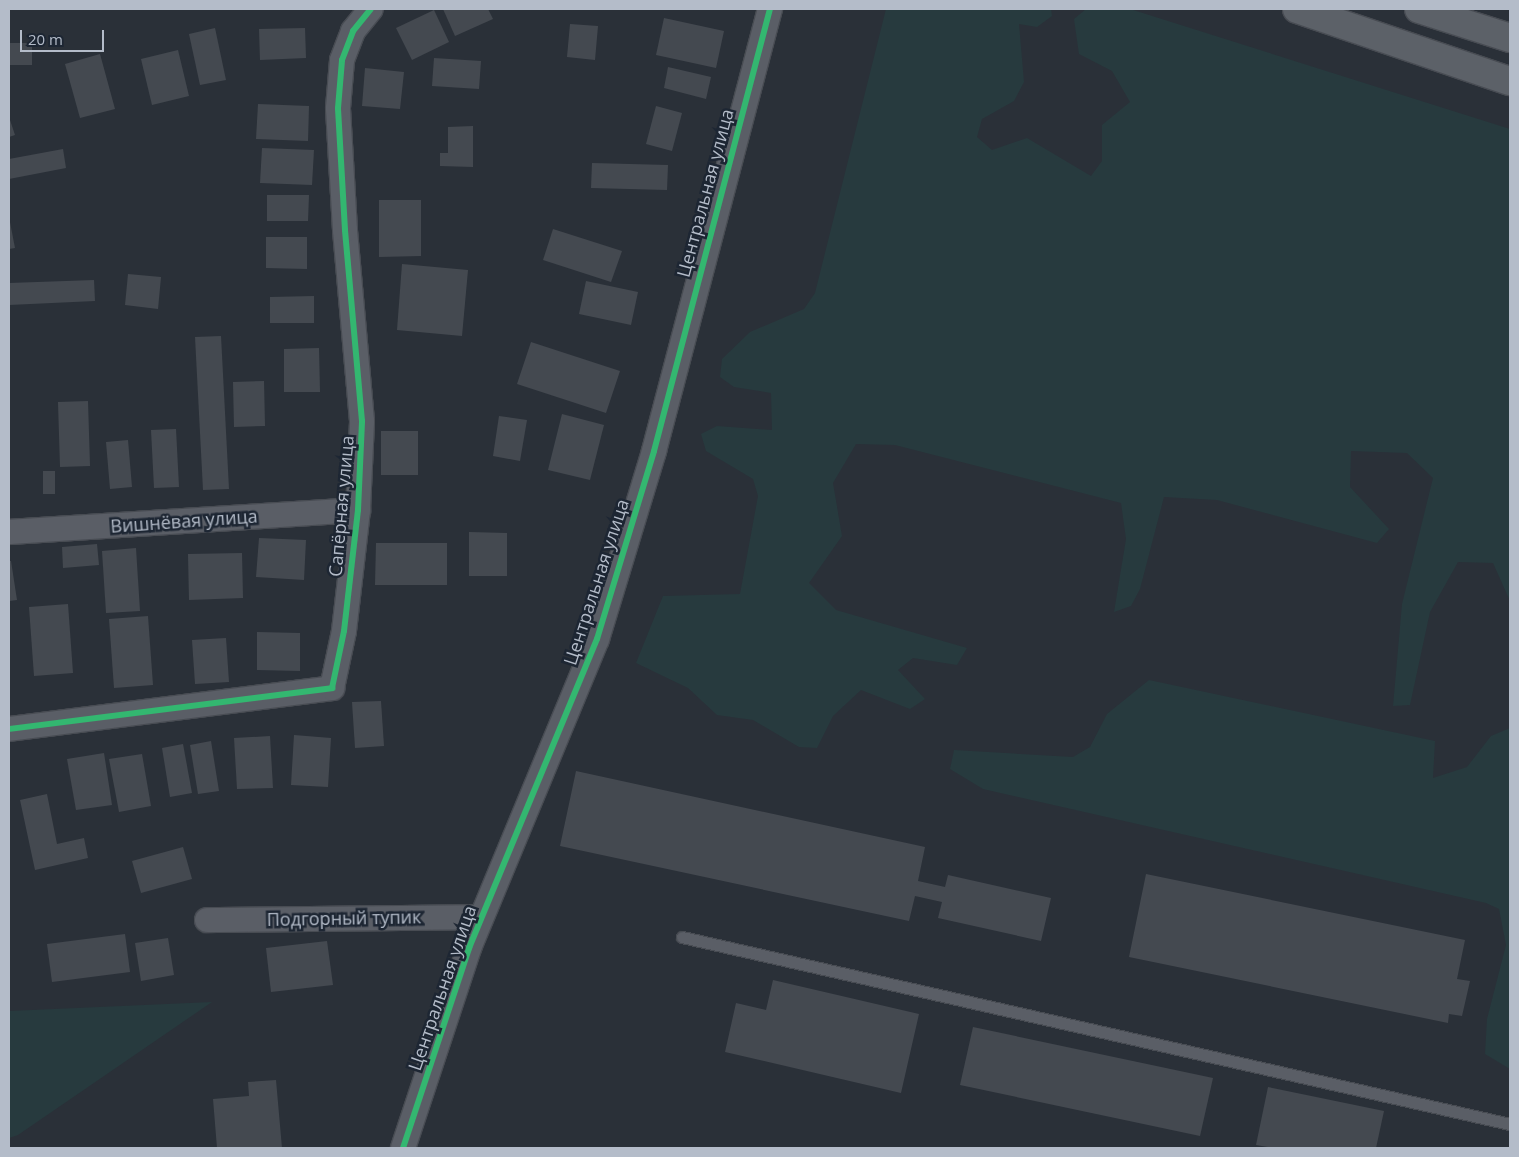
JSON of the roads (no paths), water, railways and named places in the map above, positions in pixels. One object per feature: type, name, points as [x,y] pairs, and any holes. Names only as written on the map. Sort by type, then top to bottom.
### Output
[{"type":"main road","points":[[1296,9],[1510,80]]},
{"type":"main road","points":[[1419,9],[1510,38]]},
{"type":"street","name":"Сапёрная улица","points":[[9,729],[332,688],[344,631],[358,510],[362,421],[345,230],[338,108],[342,60],[353,31],[371,9]]},
{"type":"street","name":"Центральная улица","points":[[403,1148],[482,917],[596,639],[654,451],[770,9]]},
{"type":"street","name":"Вишнёвая улица","points":[[9,532],[358,510]]},
{"type":"street","name":"Подгорный тупик","points":[[207,920],[482,917]]},
{"type":"lane","points":[[682,937],[1510,1124]]}]
